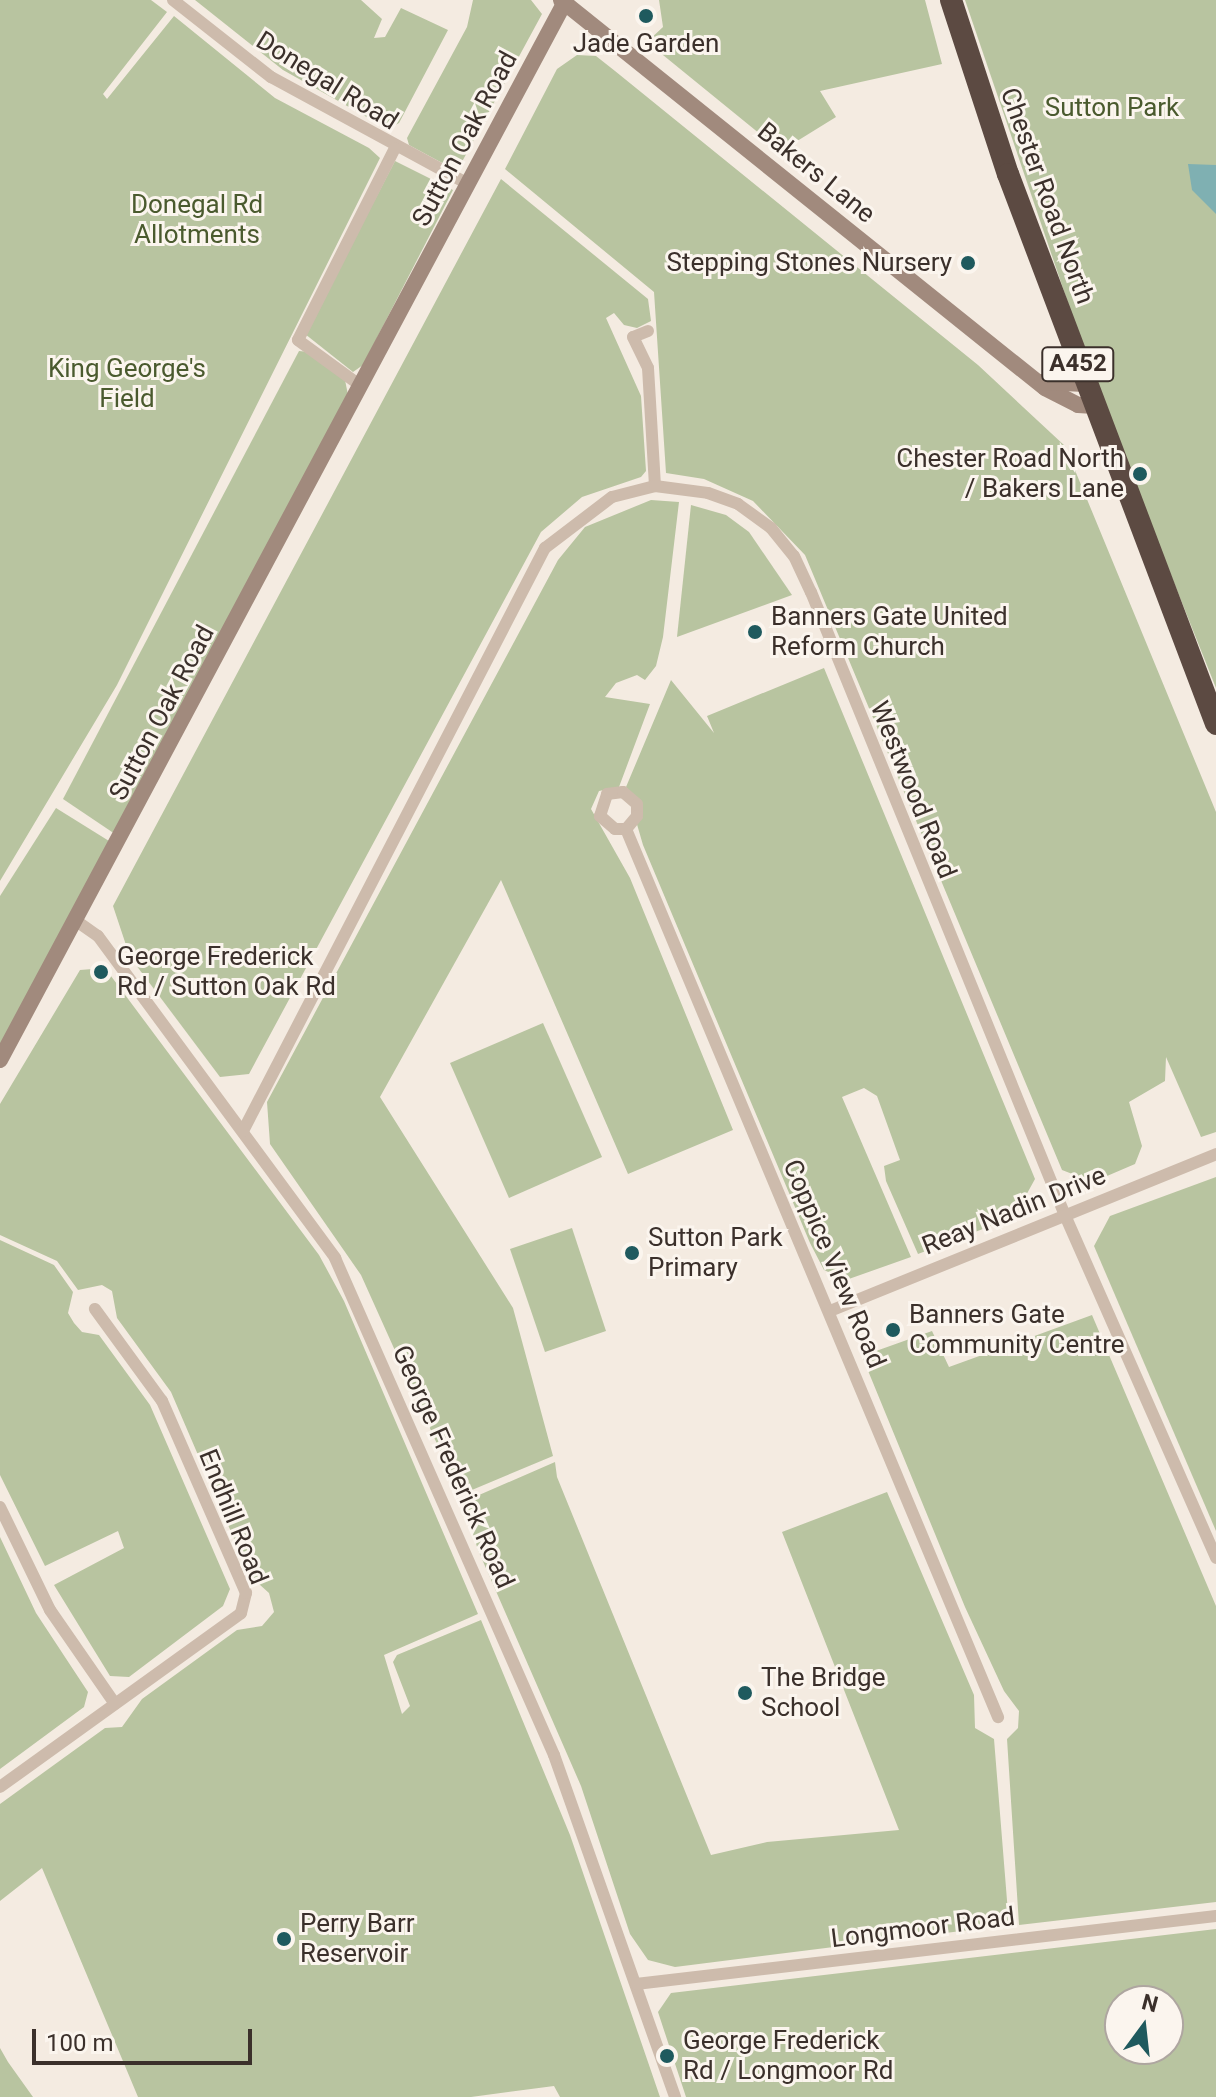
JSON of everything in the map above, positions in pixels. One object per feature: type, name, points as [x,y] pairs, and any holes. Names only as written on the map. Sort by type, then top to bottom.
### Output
[{"type":"highway","name":"Chester Road North","points":[[951,0],[1008,174],[1216,724]]},
{"type":"main road","name":"Sutton Oak Road","points":[[0,1060],[564,1]]},
{"type":"main road","name":"Bakers Lane","points":[[564,1],[1042,382],[1070,402],[1094,406]]},
{"type":"main road","points":[[1042,382],[1085,384]]},
{"type":"street","name":"Donegal Road","points":[[173,0],[271,77],[395,148],[468,184]]},
{"type":"street","points":[[361,386],[298,340],[395,148]]},
{"type":"street","points":[[624,325],[648,368],[655,486]]},
{"type":"street","points":[[633,337],[648,331]]},
{"type":"street","name":"Westwood Road","points":[[243,1131],[545,548],[612,497],[655,486],[708,493],[738,504],[771,528],[794,556],[1064,1213],[1216,1558]]},
{"type":"street","name":"Coppice View Road","points":[[626,829],[998,1717]]},
{"type":"street","name":"George Frederick Road","points":[[75,920],[98,936],[335,1258],[554,1755],[675,2097]]},
{"type":"street","name":"Reay Nadin Drive","points":[[830,1311],[1064,1213],[1216,1154]]},
{"type":"street","name":"Endhill Road","points":[[0,1787],[241,1613],[246,1593],[162,1401],[95,1309]]},
{"type":"street","points":[[0,1507],[50,1610],[115,1704]]},
{"type":"street","name":"Longmoor Road","points":[[636,1984],[1216,1916]]},
{"type":"green space","name":"King George's Field","points":[[0,0],[151,0],[167,12],[103,94],[107,99],[174,16],[275,98],[369,148],[380,158],[117,685],[0,881]]},
{"type":"green space","points":[[195,0],[361,0],[382,19],[374,38],[385,37],[401,8],[448,30],[399,123],[388,129],[283,70]]},
{"type":"green space","points":[[473,0],[531,0],[542,14],[457,171],[409,145],[407,138],[467,27]]},
{"type":"green space","points":[[659,0],[925,0],[942,64],[820,91],[836,117],[781,151],[647,42],[663,27]]},
{"type":"green space","name":"Sutton Park","points":[[965,0],[1216,0],[1216,688],[1100,397]]},
{"type":"green space","points":[[577,55],[596,56],[615,71],[978,365],[1065,446],[1216,812],[1216,1132],[1201,1137],[1166,1057],[1165,1081],[1129,1102],[1142,1146],[1135,1164],[1093,1182],[1062,1170],[805,555],[753,501],[704,479],[666,473],[654,292],[505,169],[557,69]]},
{"type":"green space","points":[[395,161],[453,190],[363,365],[353,372],[305,334]]},
{"type":"green space","points":[[501,179],[648,299],[651,321],[637,328],[624,325],[614,313],[606,318],[641,396],[646,471],[641,477],[582,497],[541,532],[249,1074],[220,1077],[130,957],[113,906]]},
{"type":"green space","points":[[299,351],[309,352],[345,380],[348,395],[115,834],[63,799]]},
{"type":"green space","points":[[651,500],[679,502],[663,637],[656,666],[645,680],[637,675],[616,683],[605,697],[650,704],[619,787],[599,791],[591,809],[630,878],[733,1130],[628,1174],[501,880],[380,1097],[513,1308],[553,1456],[460,1495],[361,1275],[270,1144],[267,1102],[558,560],[585,527]]},
{"type":"green space","points":[[691,505],[726,515],[749,532],[792,595],[677,637]]},
{"type":"green space","points":[[824,668],[1035,1179],[1014,1217],[918,1254],[886,1181],[884,1166],[900,1160],[877,1096],[864,1088],[842,1097],[911,1257],[846,1280],[824,1270],[810,1243],[643,845],[636,821],[640,803],[626,787],[671,680],[714,733],[707,716]]},
{"type":"green space","points":[[56,808],[109,841],[0,1051],[0,896]]},
{"type":"green space","points":[[105,968],[319,1255],[344,1301],[478,1614],[384,1655],[402,1714],[410,1706],[393,1662],[397,1655],[481,1620],[570,1835],[660,2097],[560,2097],[554,2086],[471,2097],[138,2097],[42,1868],[0,1901],[0,1804],[105,1728],[122,1727],[142,1699],[237,1630],[262,1626],[274,1612],[269,1593],[250,1576],[171,1392],[117,1318],[112,1291],[102,1285],[78,1290],[57,1261],[0,1235],[0,1104],[80,970]]},
{"type":"green space","points":[[543,1023],[602,1157],[509,1198],[450,1063]]},
{"type":"green space","points":[[1216,1177],[1216,1531],[1094,1246],[1110,1216]]},
{"type":"green space","points":[[572,1228],[606,1331],[545,1352],[510,1249]]},
{"type":"green space","points":[[0,1240],[54,1265],[73,1292],[68,1313],[74,1323],[82,1332],[99,1335],[150,1405],[230,1589],[223,1606],[129,1677],[110,1676],[54,1585],[124,1548],[118,1531],[45,1566],[0,1475]]},
{"type":"green space","points":[[1092,1315],[1216,1606],[1216,1902],[1019,1925],[1007,1739],[1018,1728],[1019,1711],[1004,1691],[965,1607],[862,1356],[932,1331],[949,1367]]},
{"type":"green space","points":[[555,1462],[557,1477],[711,1855],[767,1842],[899,1830],[782,1532],[887,1492],[974,1695],[975,1728],[994,1739],[1009,1925],[675,1967],[648,1960],[630,1934],[581,1786],[478,1550],[463,1502]]},
{"type":"green space","points":[[0,1537],[36,1613],[88,1692],[84,1707],[0,1769]]},
{"type":"green space","points":[[1216,1929],[1216,2097],[686,2097],[658,2012],[671,1993]]},
{"type":"green space","points":[[0,2048],[8,2062],[33,2097],[0,2097]]},
{"type":"water","points":[[1188,164],[1216,165],[1216,214],[1192,190]]},
{"type":"place","name":"Jade Garden","points":[[646,16]]},
{"type":"place","name":"Stepping Stones Nursery","points":[[968,263]]},
{"type":"place","name":"Chester Road North / Bakers Lane","points":[[1140,474]]},
{"type":"place","name":"Banners Gate United Reform Church","points":[[755,632]]},
{"type":"place","name":"George Frederick Rd / Sutton Oak Rd","points":[[101,972]]},
{"type":"place","name":"Sutton Park Primary","points":[[632,1253]]},
{"type":"place","name":"Banners Gate Community Centre","points":[[893,1330]]},
{"type":"place","name":"The Bridge School","points":[[745,1693]]},
{"type":"place","name":"Perry Barr Reservoir","points":[[284,1939]]},
{"type":"place","name":"George Frederick Rd / Longmoor Rd","points":[[667,2056]]},
{"type":"park label","name":"Donegal Rd Allotments","points":[[197,220]]}]
